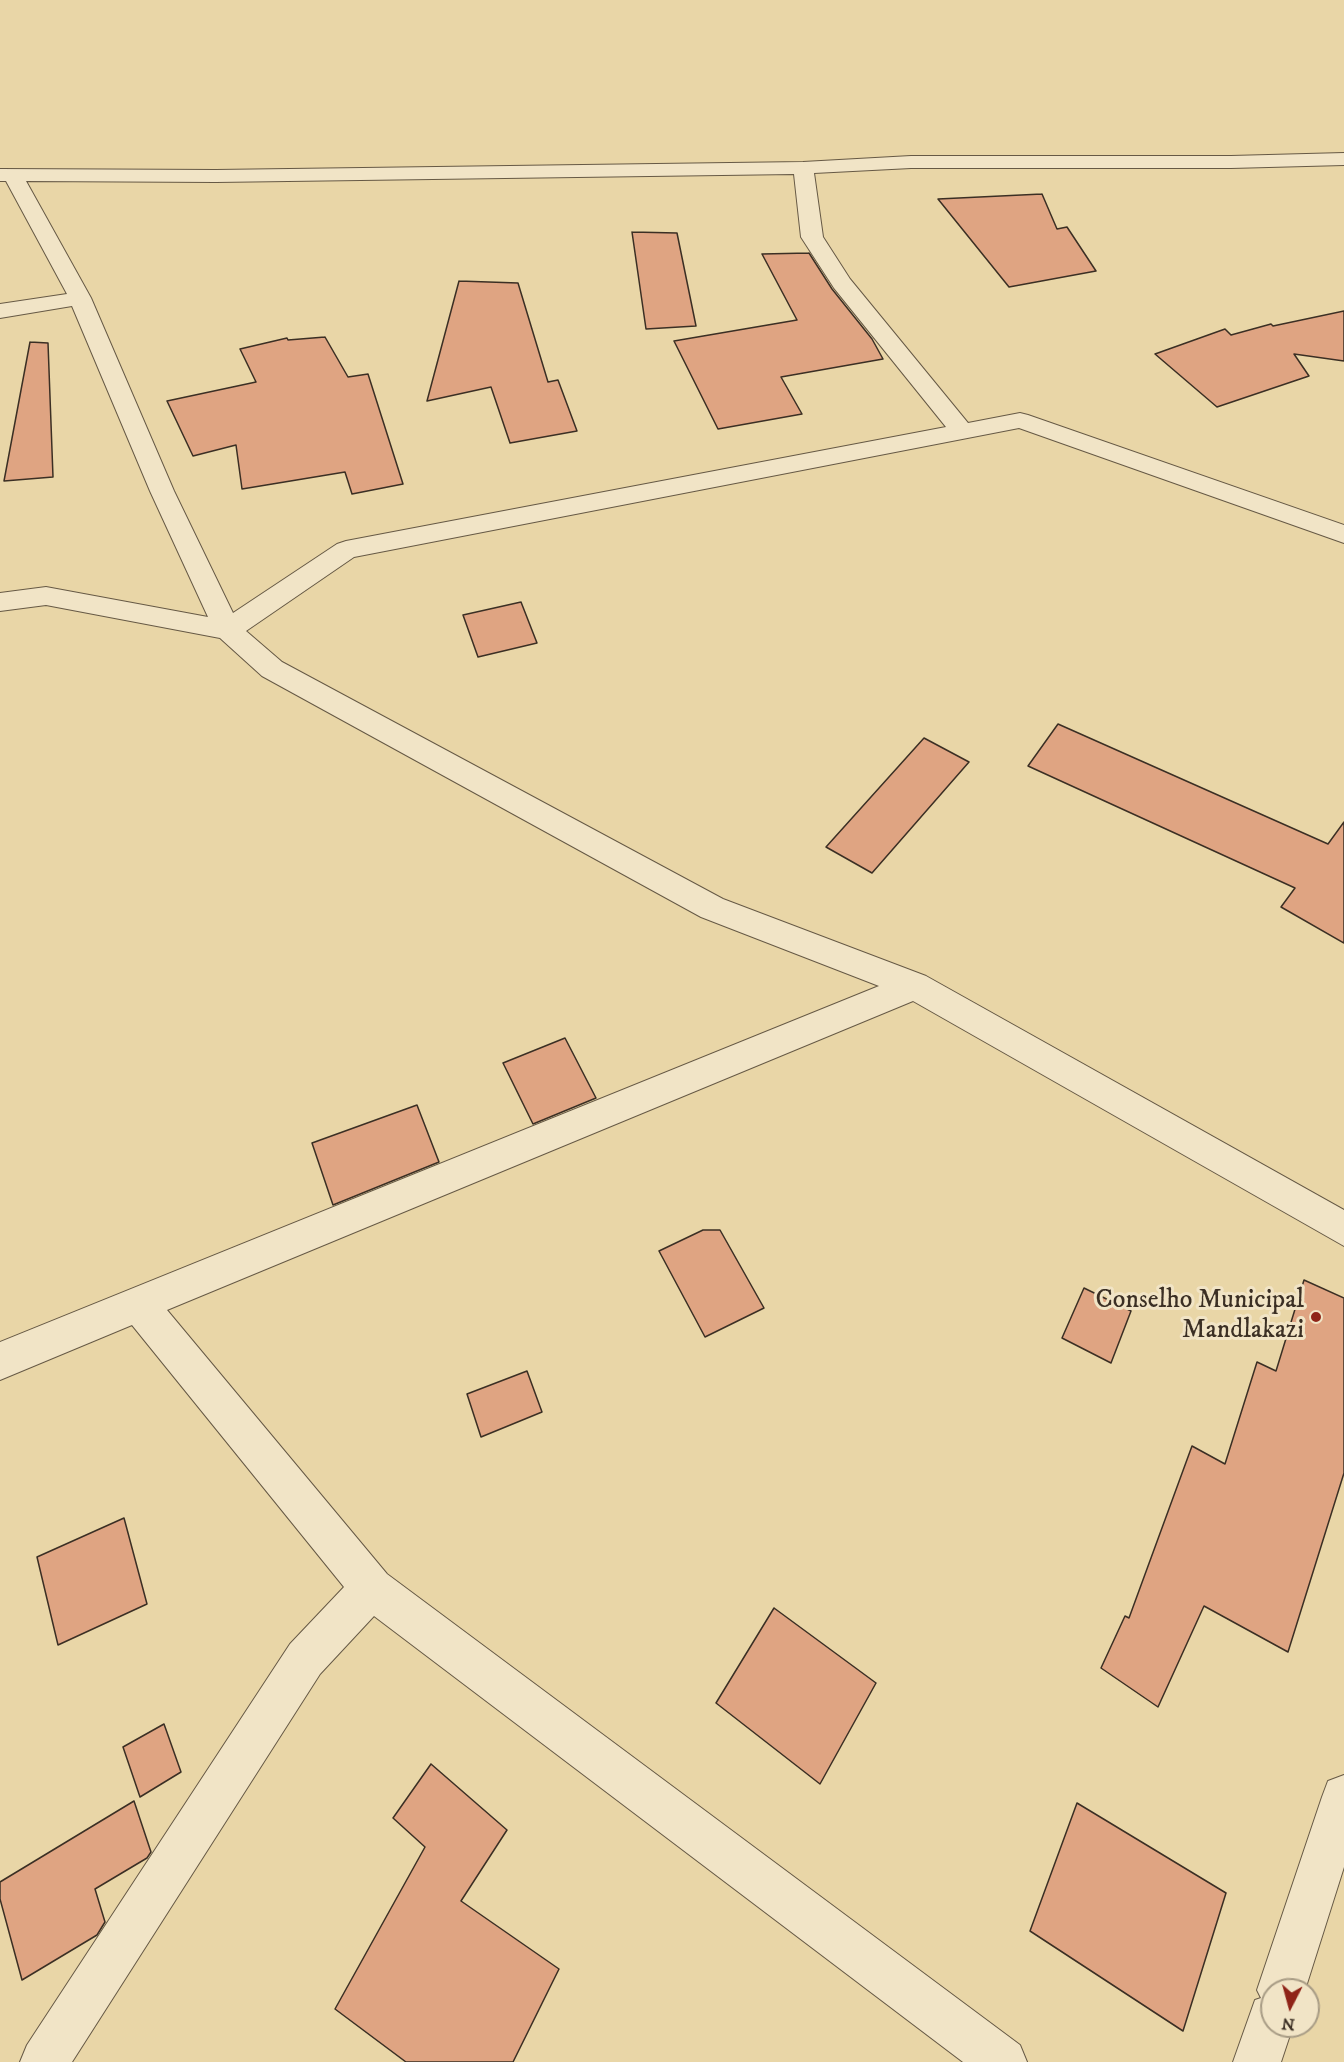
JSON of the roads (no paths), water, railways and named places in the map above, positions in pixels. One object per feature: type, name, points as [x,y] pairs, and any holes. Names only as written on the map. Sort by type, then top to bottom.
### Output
[{"type":"street","points":[[7,176],[216,176],[803,168],[911,162],[1231,162],[1344,159]]},
{"type":"street","points":[[803,168],[812,237],[842,283],[961,430]]},
{"type":"street","points":[[7,176],[80,298],[162,491],[228,630],[272,669],[712,908],[915,986],[1344,1229]]},
{"type":"street","points":[[0,311],[80,298]]},
{"type":"street","points":[[0,602],[46,596],[228,630],[346,550],[1020,420],[1344,534]]},
{"type":"street","points":[[0,1361],[915,986]]},
{"type":"street","points":[[138,1304],[372,1589],[1004,2062]]},
{"type":"street","points":[[44,2062],[305,1659],[336,1623],[372,1589]]},
{"type":"street","points":[[1285,1978],[1344,1797]]},
{"type":"street","points":[[1257,2062],[1265,2038]]},
{"type":"place","name":"Conselho Municipal Mandlakazi","points":[[1316,1317]]}]
